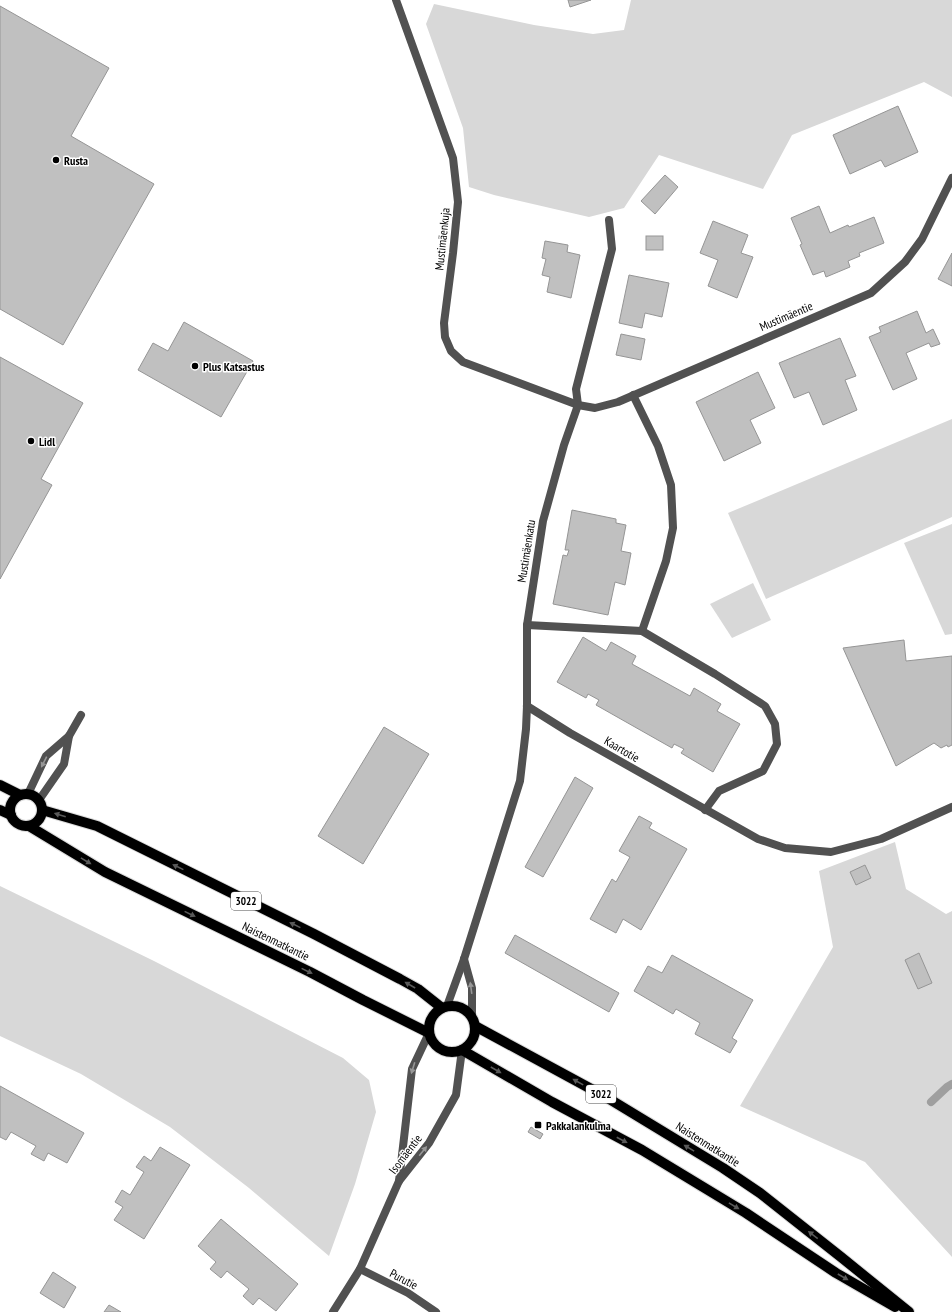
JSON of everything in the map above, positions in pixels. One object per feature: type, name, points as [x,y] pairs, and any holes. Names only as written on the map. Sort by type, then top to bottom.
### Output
[{"type":"main road","name":"3022","points":[[0,785],[24,795],[34,796],[41,805]]},
{"type":"main road","points":[[24,795],[14,800],[10,807],[11,815],[15,822],[21,826],[29,826],[36,823],[41,817],[41,805]]},
{"type":"main road","name":"Naistenmatkantie","points":[[41,805],[97,826],[306,930],[418,989],[444,1007]]},
{"type":"main road","points":[[0,810],[11,815]]},
{"type":"main road","name":"Naistenmatkantie","points":[[29,826],[105,872],[310,972],[429,1033]]},
{"type":"main road","name":"3022","points":[[444,1007],[456,1006],[465,1010],[474,1022]]},
{"type":"main road","points":[[444,1007],[434,1014],[429,1023],[429,1033],[434,1044],[444,1051],[456,1052],[462,1050],[470,1044],[474,1036],[474,1022]]},
{"type":"main road","name":"Naistenmatkantie","points":[[474,1022],[606,1097],[723,1168],[760,1193],[909,1312]]},
{"type":"main road","points":[[462,1050],[552,1102],[655,1158],[746,1213],[836,1273],[903,1312]]},
{"type":"street","name":"Mustimäenkuja","points":[[396,0],[453,158],[458,202],[444,323],[445,338],[451,351],[463,362],[578,405]]},
{"type":"street","name":"Mustimäentie","points":[[578,405],[595,408],[618,402],[871,293],[905,262],[922,239],[952,178]]},
{"type":"street","points":[[578,405],[576,389],[612,249],[609,220]]},
{"type":"street","points":[[633,396],[658,446],[671,485],[673,528],[666,561],[642,630]]},
{"type":"street","name":"Mustimäenkatu","points":[[527,706],[527,625],[543,522],[564,445],[578,405]]},
{"type":"street","points":[[527,625],[642,630],[765,706],[775,724],[777,744],[763,770],[719,791],[705,810]]},
{"type":"street","points":[[444,1007],[464,959],[520,781],[527,706]]},
{"type":"street","name":"Kaartotie","points":[[527,706],[570,733],[705,810],[758,839],[785,848],[831,852],[881,839],[952,806]]},
{"type":"street","points":[[24,795],[46,756],[69,736],[81,715]]},
{"type":"street","points":[[41,805],[64,764],[69,736]]},
{"type":"street","points":[[464,959],[472,988],[474,1022]]},
{"type":"street","points":[[399,1181],[412,1069],[429,1033]]},
{"type":"street","name":"Isomäentie","points":[[333,1312],[360,1269],[399,1181],[430,1143],[456,1095],[462,1050]]},
{"type":"street","name":"Purutie","points":[[360,1269],[408,1293],[436,1312]]},
{"type":"shaded area","points":[[631,0],[952,0],[952,97],[924,82],[792,135],[763,189],[659,155],[624,208],[589,217],[494,195],[469,187],[463,128],[426,24],[434,4],[534,25],[593,34],[624,30]]},
{"type":"shaded area","points":[[952,419],[952,517],[766,599],[728,513]]},
{"type":"shaded area","points":[[952,524],[952,634],[945,635],[904,543]]},
{"type":"shaded area","points":[[753,583],[771,620],[732,638],[710,604]]},
{"type":"shaded area","points":[[895,842],[906,889],[946,914],[952,911],[952,1257],[865,1162],[740,1106],[833,947],[819,871]]},
{"type":"shaded area","points":[[0,886],[154,961],[343,1058],[369,1080],[376,1112],[355,1184],[329,1256],[249,1188],[170,1127],[81,1074],[0,1036]]},
{"type":"building","points":[[568,0],[591,0],[570,7]]},
{"type":"building","name":"Rusta","points":[[0,6],[109,68],[71,136],[154,184],[63,345],[0,309]]},
{"type":"building","points":[[898,106],[918,152],[885,167],[881,160],[850,174],[833,135]]},
{"type":"building","points":[[665,175],[678,187],[655,214],[641,201]]},
{"type":"building","points":[[819,206],[830,233],[848,225],[849,227],[874,217],[884,243],[859,253],[860,256],[848,261],[850,267],[826,277],[824,271],[813,275],[800,245],[802,244],[791,218]]},
{"type":"building","points":[[713,221],[748,235],[741,253],[753,257],[737,298],[708,286],[718,260],[700,253]]},
{"type":"building","points":[[646,236],[663,236],[663,250],[646,250]]},
{"type":"building","points":[[545,241],[568,245],[567,252],[580,255],[571,298],[547,292],[550,277],[542,275],[546,259],[542,258]]},
{"type":"building","points":[[952,253],[952,286],[938,279]]},
{"type":"building","points":[[629,275],[669,283],[662,317],[645,313],[642,328],[619,323]]},
{"type":"building","points":[[917,311],[926,333],[933,329],[940,344],[931,347],[929,343],[906,353],[917,379],[893,390],[869,337],[881,332],[879,327]]},
{"type":"building","name":"Plus Katsastus","points":[[184,322],[253,361],[221,417],[138,370],[153,343],[168,351]]},
{"type":"building","points":[[621,334],[645,339],[641,360],[616,355]]},
{"type":"building","points":[[840,338],[856,376],[845,380],[857,410],[823,425],[809,392],[794,398],[779,363]]},
{"type":"building","name":"Lidl","points":[[0,357],[83,403],[41,479],[52,485],[0,579]]},
{"type":"building","points":[[758,372],[775,408],[750,420],[761,443],[724,461],[696,402]]},
{"type":"building","points":[[572,510],[616,519],[616,523],[626,525],[621,551],[631,553],[625,585],[615,582],[608,615],[553,604],[563,555],[567,556],[569,550],[565,550]]},
{"type":"building","points":[[583,637],[606,651],[611,642],[636,656],[632,664],[690,696],[694,688],[721,704],[717,711],[740,724],[713,772],[681,753],[684,749],[674,744],[672,748],[596,705],[599,700],[588,694],[586,698],[557,682]]},
{"type":"building","points":[[904,640],[906,661],[952,656],[952,745],[948,747],[947,745],[941,748],[934,743],[896,766],[843,648]]},
{"type":"building","points":[[384,727],[429,754],[363,864],[318,836]]},
{"type":"building","points":[[575,777],[593,788],[543,877],[525,867]]},
{"type":"building","points":[[639,816],[652,823],[649,828],[687,849],[641,930],[623,919],[616,933],[590,919],[612,879],[616,882],[630,857],[619,851]]},
{"type":"building","points":[[865,865],[871,878],[856,885],[850,872]]},
{"type":"building","points":[[515,935],[619,993],[609,1012],[505,953]]},
{"type":"building","points":[[919,953],[932,983],[918,989],[905,960]]},
{"type":"building","points":[[672,955],[753,1000],[732,1038],[737,1041],[730,1053],[695,1034],[700,1023],[676,1009],[673,1014],[634,991],[648,966],[662,973]]},
{"type":"building","points":[[0,1086],[84,1133],[67,1163],[48,1153],[44,1161],[31,1154],[36,1146],[11,1132],[6,1140],[0,1137]]},
{"type":"building","points":[[531,1127],[543,1134],[540,1139],[528,1132]]},
{"type":"building","points":[[160,1147],[190,1165],[144,1239],[114,1220],[123,1207],[115,1202],[122,1190],[130,1195],[144,1172],[136,1167],[144,1156],[151,1161]]},
{"type":"building","points":[[221,1219],[298,1284],[276,1311],[259,1298],[253,1305],[243,1296],[249,1289],[227,1271],[221,1278],[210,1269],[216,1262],[198,1246]]},
{"type":"building","points":[[53,1272],[76,1287],[64,1308],[40,1293]]},
{"type":"building","points":[[109,1305],[121,1312],[104,1312]]},
{"type":"waterway","points":[[931,1102],[952,1084]]},
{"type":"place","name":"Rusta","points":[[56,160]]},
{"type":"place","name":"Plus Katsastus","points":[[195,366]]},
{"type":"place","name":"Lidl","points":[[31,441]]},
{"type":"place","name":"Pakkalankulma","points":[[538,1125]]}]
